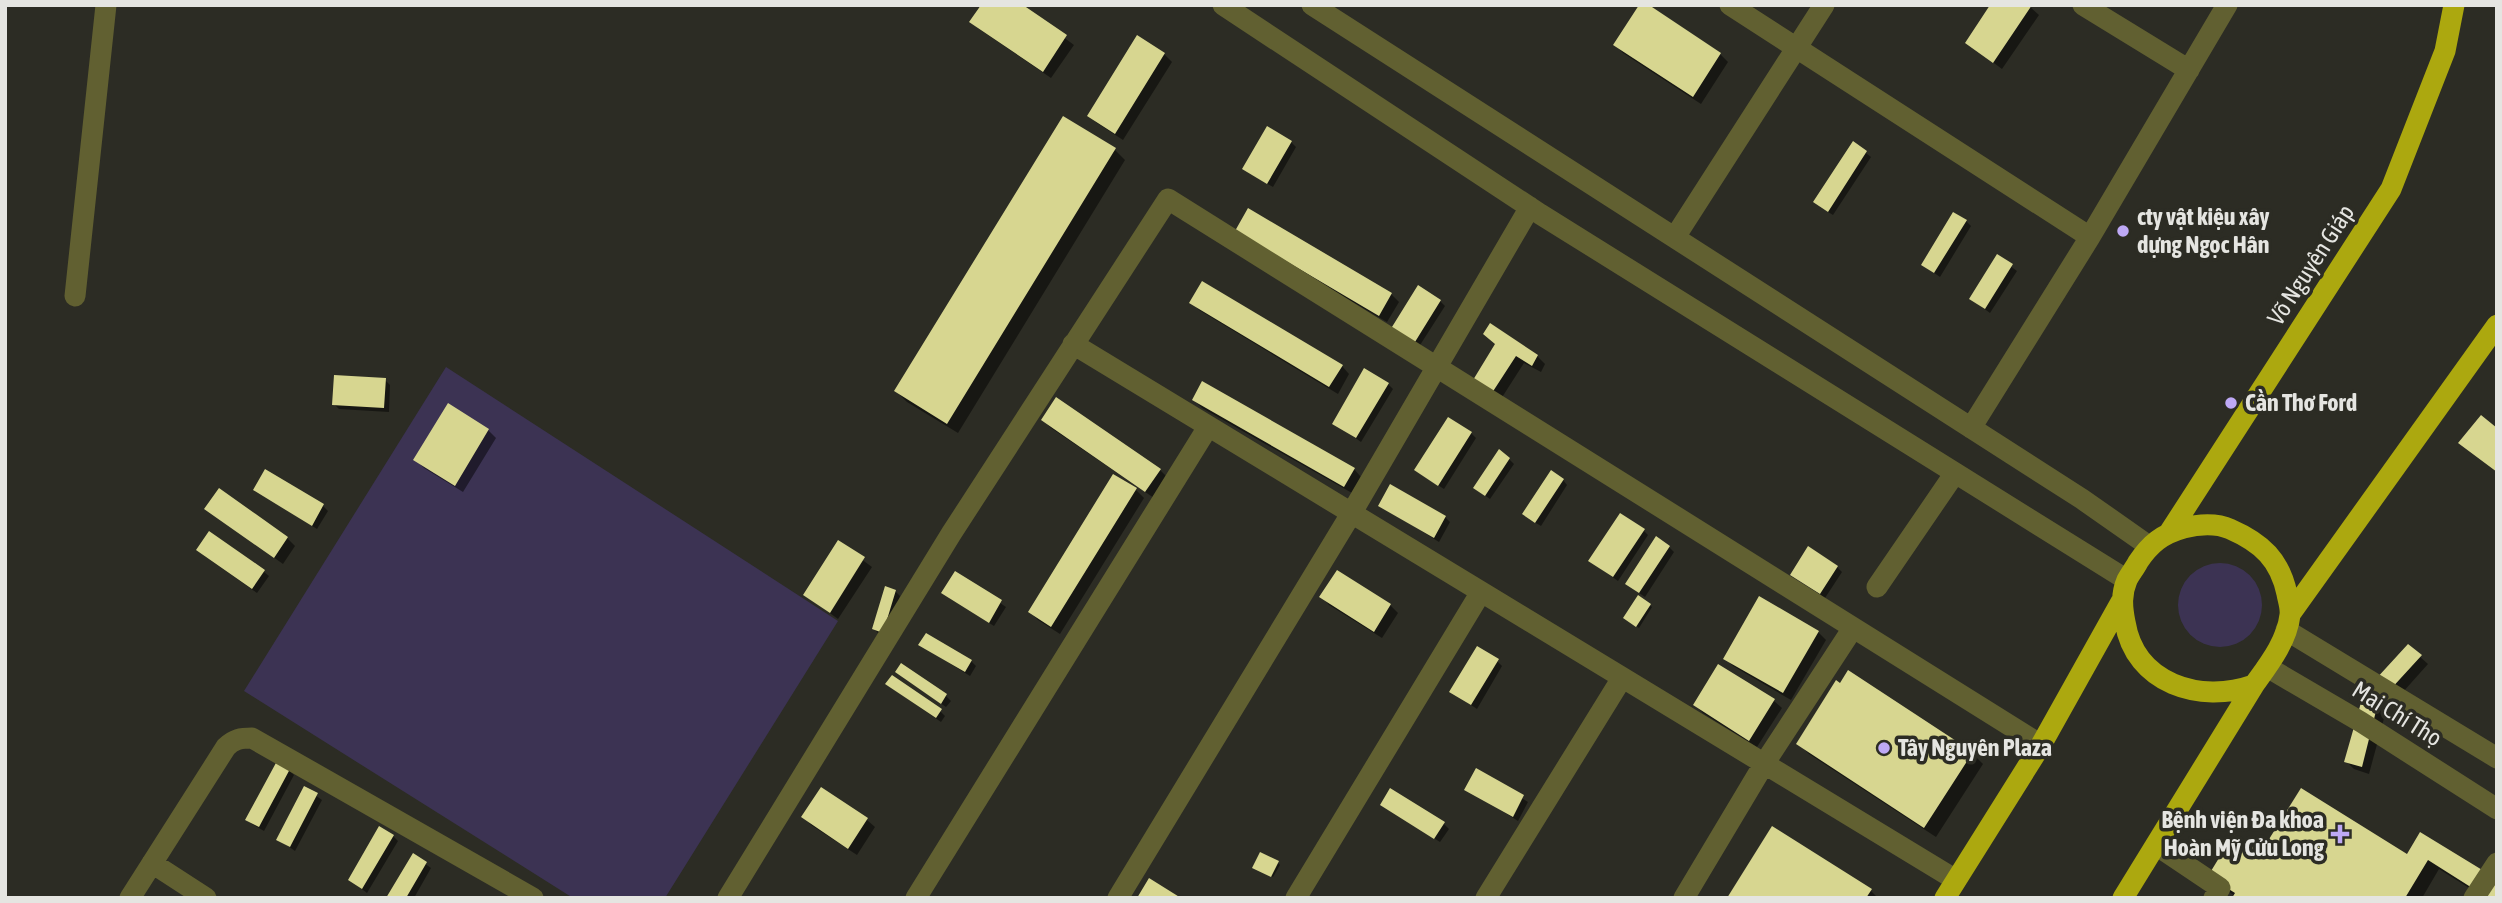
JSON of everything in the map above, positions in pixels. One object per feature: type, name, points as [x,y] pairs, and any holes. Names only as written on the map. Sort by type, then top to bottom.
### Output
[{"type":"highway","name":"Võ Nguyên Giáp","points":[[2169,533],[2391,189],[2445,51],[2454,5]]},
{"type":"highway","points":[[2123,898],[2254,685],[2276,654],[2288,622],[2497,325]]},
{"type":"highway","points":[[1950,889],[2041,745],[2121,602],[2127,580],[2149,546],[2169,533],[2196,525],[2225,527],[2251,538],[2270,556],[2284,578],[2288,622]]},
{"type":"highway","points":[[2121,602],[2126,632],[2140,658],[2161,678],[2184,689],[2210,692],[2234,692],[2254,685]]},
{"type":"street","points":[[75,296],[106,5]]},
{"type":"street","points":[[1223,5],[1530,207],[2127,580]]},
{"type":"street","points":[[1312,5],[1971,428],[2149,546]]},
{"type":"street","points":[[1730,5],[2090,237]]},
{"type":"street","points":[[1675,237],[1824,5]]},
{"type":"street","points":[[2083,5],[2189,70]]},
{"type":"street","points":[[1971,428],[2090,237],[2227,5]]},
{"type":"street","points":[[727,898],[951,534],[1168,199],[2041,745]]},
{"type":"street","points":[[1118,898],[1351,514],[1530,207]]},
{"type":"street","points":[[1073,344],[1764,764],[1950,889]]},
{"type":"street","points":[[916,898],[1208,427]]},
{"type":"street","points":[[1877,587],[1955,473]]},
{"type":"street","points":[[1296,898],[1481,592]]},
{"type":"street","name":"Mai Chí Thọ","points":[[2288,622],[2497,758]]},
{"type":"street","points":[[1684,898],[1764,764],[1853,628]]},
{"type":"street","name":"Mai Chí Thọ","points":[[2267,667],[2361,722],[2497,809]]},
{"type":"street","points":[[1486,898],[1622,678]]},
{"type":"street","points":[[130,898],[226,747],[241,738],[251,738],[533,898]]},
{"type":"street","points":[[2156,845],[2220,888],[2214,898]]},
{"type":"street","points":[[152,863],[206,898]]},
{"type":"street","points":[[2474,898],[2497,863]]},
{"type":"shaded area","points":[[446,367],[838,621],[665,898],[573,898],[244,691]]},
{"type":"shaded area","points":[[2220,563],[2236,566],[2250,575],[2259,589],[2262,605],[2259,621],[2250,635],[2236,644],[2220,647],[2204,644],[2190,635],[2181,621],[2178,605],[2181,589],[2190,575],[2204,566]]},
{"type":"building","points":[[981,5],[1023,5],[1067,35],[1043,72],[969,22]]},
{"type":"building","points":[[1639,5],[1649,5],[1721,53],[1693,97],[1613,45]]},
{"type":"building","points":[[1990,5],[2032,5],[1993,63],[1965,43]]},
{"type":"building","points":[[1137,35],[1165,53],[1115,134],[1087,116]]},
{"type":"building","points":[[1063,116],[1116,148],[947,424],[894,391]]},
{"type":"building","points":[[1267,126],[1292,141],[1267,184],[1242,169]]},
{"type":"building","points":[[1853,141],[1867,151],[1828,212],[1813,202]]},
{"type":"building","points":[[1248,208],[1392,293],[1379,316],[1235,231]]},
{"type":"building","points":[[1953,212],[1967,220],[1934,273],[1921,265]]},
{"type":"building","points":[[1997,254],[2013,264],[1985,309],[1969,299]]},
{"type":"building","points":[[1202,281],[1343,365],[1329,387],[1189,303]]},
{"type":"building","points":[[1418,285],[1441,300],[1410,350],[1387,335]]},
{"type":"building","points":[[1490,323],[1538,355],[1532,366],[1516,356],[1490,396],[1470,385],[1495,344],[1483,334]]},
{"type":"building","points":[[1364,368],[1389,383],[1356,438],[1332,424]]},
{"type":"building","points":[[334,375],[386,378],[384,408],[332,405]]},
{"type":"building","points":[[1202,381],[1355,468],[1344,487],[1192,400]]},
{"type":"building","points":[[1056,397],[1161,469],[1145,492],[1041,420]]},
{"type":"building","points":[[448,403],[489,429],[455,486],[413,460]]},
{"type":"building","points":[[2481,415],[2497,428],[2497,472],[2458,443]]},
{"type":"building","points":[[1448,417],[1472,432],[1438,486],[1414,470]]},
{"type":"building","points":[[1499,449],[1510,458],[1485,496],[1473,488]]},
{"type":"building","points":[[265,469],[324,504],[312,526],[253,490]]},
{"type":"building","points":[[1551,470],[1564,479],[1535,523],[1522,514]]},
{"type":"building","points":[[1113,474],[1137,488],[1051,627],[1028,612]]},
{"type":"building","points":[[1390,484],[1446,516],[1434,538],[1378,506]]},
{"type":"building","points":[[219,488],[288,537],[274,558],[204,509]]},
{"type":"building","points":[[1620,513],[1645,529],[1613,577],[1588,561]]},
{"type":"building","points":[[209,531],[265,570],[252,589],[196,550]]},
{"type":"building","points":[[1656,536],[1670,546],[1639,593],[1625,584]]},
{"type":"building","points":[[838,540],[865,557],[830,613],[803,595]]},
{"type":"building","points":[[1808,546],[1838,566],[1820,594],[1790,575]]},
{"type":"building","points":[[1337,570],[1391,604],[1374,632],[1319,597]]},
{"type":"building","points":[[955,571],[1002,600],[989,623],[941,593]]},
{"type":"building","points":[[885,586],[896,590],[883,633],[872,629]]},
{"type":"building","points":[[1638,595],[1651,604],[1636,627],[1623,618]]},
{"type":"building","points":[[1759,596],[1819,631],[1783,693],[1723,659]]},
{"type":"building","points":[[926,633],[972,660],[965,672],[918,645]]},
{"type":"building","points":[[2408,644],[2422,655],[2378,703],[2362,767],[2344,762],[2364,692]]},
{"type":"building","points":[[1477,646],[1499,659],[1471,705],[1449,692]]},
{"type":"building","points":[[901,663],[947,694],[941,704],[895,672]]},
{"type":"building","points":[[1718,664],[1775,699],[1749,741],[1693,705]]},
{"type":"building","name":"Tây Nguyên Plaza","points":[[1848,670],[1973,752],[1924,828],[1796,744],[1836,680],[1840,683]]},
{"type":"building","points":[[892,675],[942,709],[936,718],[885,684]]},
{"type":"building","points":[[277,761],[290,769],[259,827],[245,820]]},
{"type":"building","points":[[1476,768],[1524,795],[1513,817],[1464,790]]},
{"type":"building","points":[[304,786],[318,793],[290,847],[276,840]]},
{"type":"building","points":[[821,787],[868,818],[848,849],[801,817]]},
{"type":"building","points":[[1390,788],[1445,822],[1434,839],[1380,805]]},
{"type":"building","points":[[2301,788],[2407,854],[2420,832],[2497,879],[2497,898],[2488,898],[2428,860],[2405,898],[2232,898],[2235,893],[2208,876],[2233,835],[2261,852]]},
{"type":"building","points":[[379,826],[394,835],[362,889],[348,880]]},
{"type":"building","points":[[1772,826],[1872,889],[1866,898],[1727,898]]},
{"type":"building","points":[[1260,852],[1279,861],[1271,877],[1252,868]]},
{"type":"building","points":[[413,853],[427,862],[406,898],[386,898]]},
{"type":"building","points":[[1149,878],[1181,898],[1137,898]]},
{"type":"place","name":"cty vật kiệu xây dựng Ngọc Hân","points":[[2123,231]]},
{"type":"place","name":"Cần Thơ Ford","points":[[2231,403]]},
{"type":"place","name":"Tây Nguyên Plaza","points":[[1884,748]]},
{"type":"place","name":"Bệnh viện Đa khoa Hoàn Mỹ Cửu Long","points":[[2340,834]]}]
